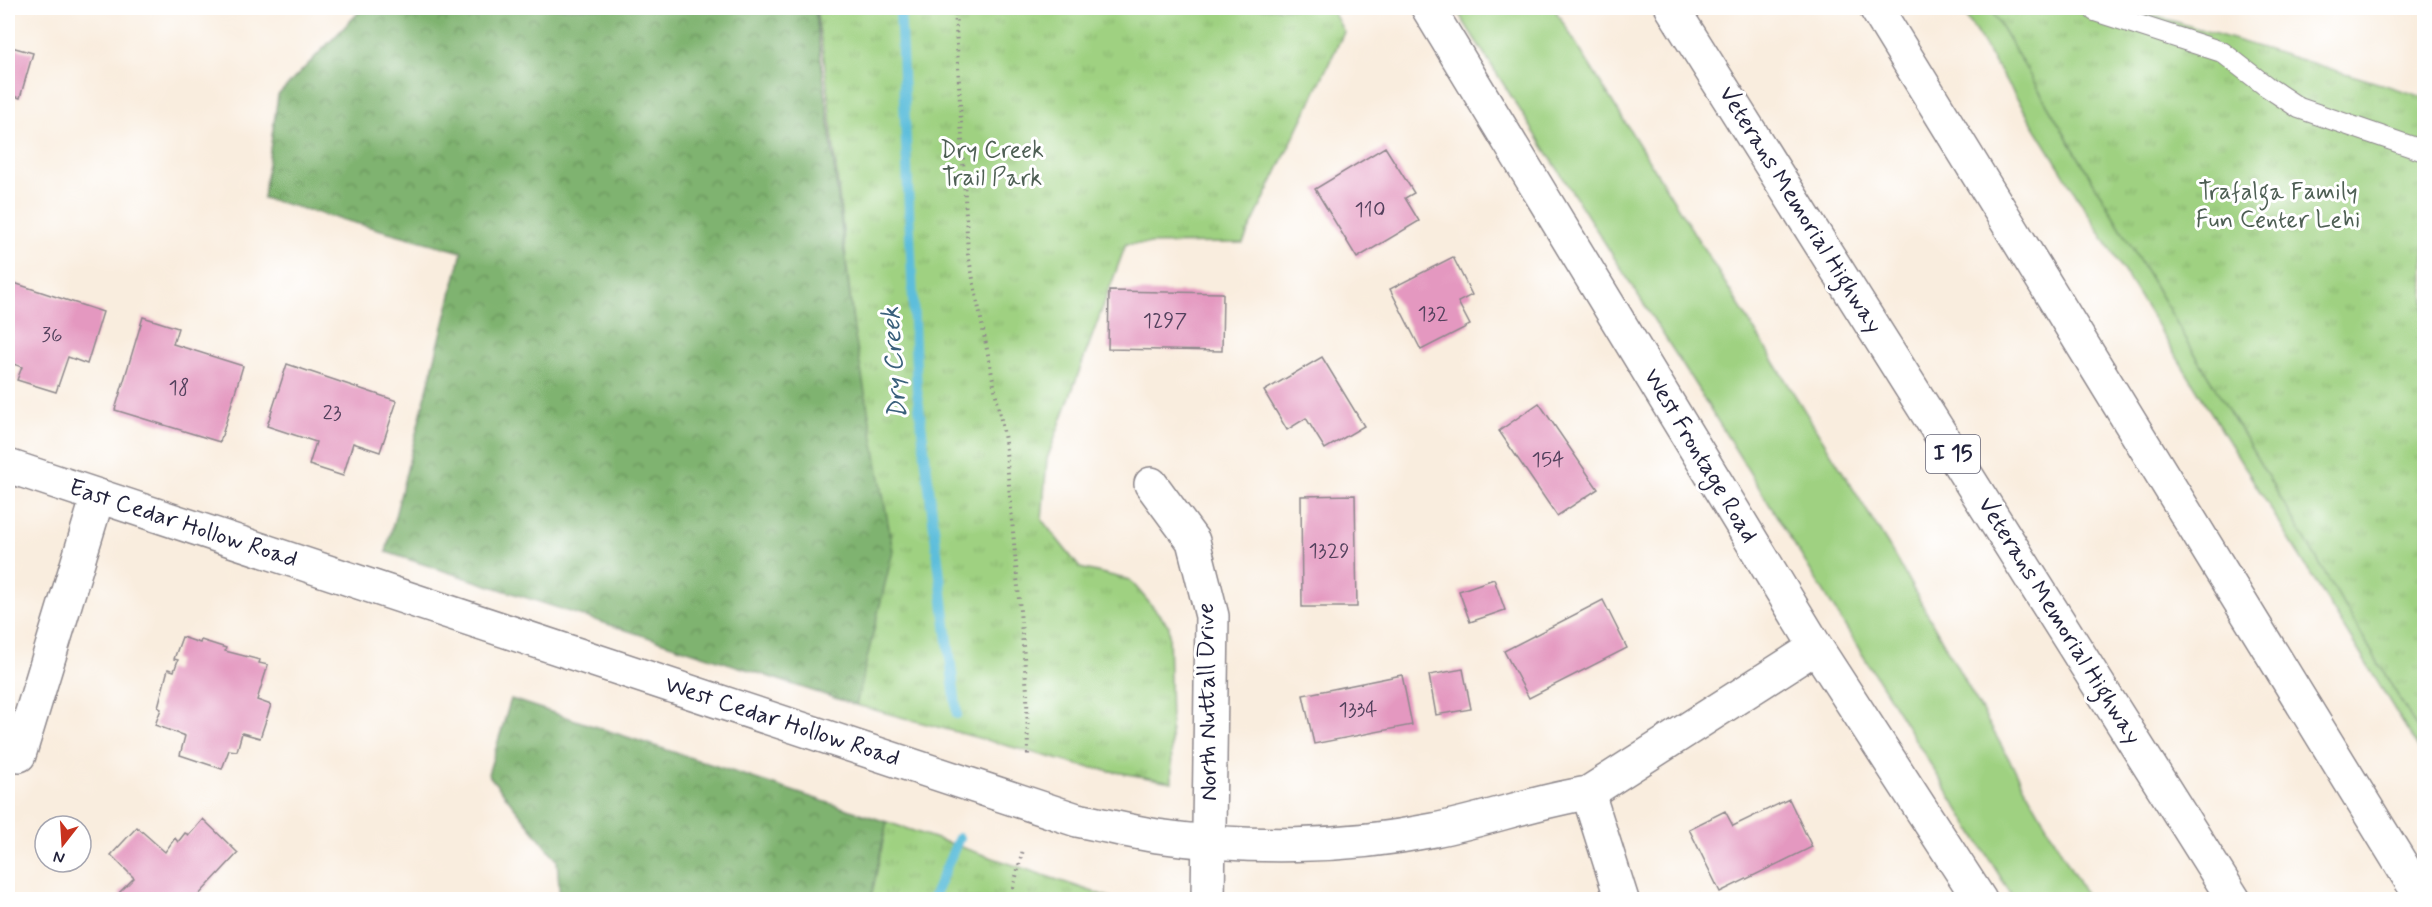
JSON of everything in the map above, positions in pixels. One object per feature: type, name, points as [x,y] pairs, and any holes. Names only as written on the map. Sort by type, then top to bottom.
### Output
[{"type":"main road","name":"West Frontage Road","points":[[1428,8],[1816,647],[1980,900]]},
{"type":"main road","name":"Veterans Memorial Highway","points":[[1672,8],[2235,900]]},
{"type":"main road","points":[[1876,8],[2418,892]]},
{"type":"main road","name":"East Cedar Hollow Road","points":[[8,466],[359,582]]},
{"type":"main road","name":"North Nuttall Drive","points":[[1151,484],[1193,541],[1212,616],[1208,900]]},
{"type":"main road","points":[[19,754],[98,496]]},
{"type":"main road","name":"West Cedar Hollow Road","points":[[359,582],[1077,820],[1156,836],[1209,842],[1282,844],[1349,841],[1433,830],[1551,798],[1588,793]]},
{"type":"main road","points":[[1622,900],[1588,793],[1816,647]]},
{"type":"lane","points":[[2093,8],[2095,11],[2222,52],[2299,108],[2424,151]]},
{"type":"path","points":[[955,8],[968,254],[1005,440],[1027,691],[1028,757]]},
{"type":"path","points":[[1010,900],[1023,850]]},
{"type":"green space","points":[[363,8],[815,8],[854,330],[893,551],[856,705],[386,552],[462,252],[263,198],[278,95]]},
{"type":"green space","name":"Dry Creek Trail Park","points":[[816,8],[1331,8],[1344,32],[1243,243],[1126,244],[1047,459],[1042,520],[1080,568],[1130,580],[1169,626],[1172,782],[1082,766],[856,705],[893,551],[854,330],[824,59]]},
{"type":"green space","points":[[1455,8],[1554,8],[1890,548],[2088,899],[2014,899],[1696,386]]},
{"type":"green space","points":[[1961,8],[1997,8],[2424,698],[2424,757]]},
{"type":"green space","name":"Trafalga Family Fun Center Lehi","points":[[1990,8],[2130,8],[2424,97],[2424,740]]},
{"type":"green space","points":[[511,699],[887,822],[871,899],[560,899],[557,860],[488,774]]},
{"type":"green space","points":[[887,822],[1114,899],[871,899]]},
{"type":"building","points":[[8,46],[33,53],[20,98],[8,94]]},
{"type":"building","points":[[1385,147],[1414,193],[1405,198],[1419,221],[1357,258],[1315,189]]},
{"type":"building","points":[[1453,257],[1472,295],[1458,302],[1470,325],[1421,350],[1390,289]]},
{"type":"building","points":[[14,283],[103,312],[87,364],[68,357],[56,392],[17,380],[22,367],[8,362],[8,295],[10,296]]},
{"type":"building","points":[[1109,291],[1223,293],[1222,351],[1108,349]]},
{"type":"building","points":[[143,317],[178,328],[173,344],[243,366],[220,442],[115,410]]},
{"type":"building","points":[[1322,357],[1364,426],[1325,449],[1306,418],[1287,430],[1264,391]]},
{"type":"building","points":[[287,364],[397,401],[380,452],[353,443],[343,476],[309,465],[316,442],[267,426]]},
{"type":"building","points":[[1539,403],[1598,489],[1557,516],[1499,431]]},
{"type":"building","points":[[1355,495],[1357,607],[1302,607],[1301,496]]},
{"type":"building","points":[[1494,579],[1505,610],[1470,622],[1459,591]]},
{"type":"building","points":[[1603,600],[1627,648],[1529,698],[1504,651]]},
{"type":"building","points":[[182,637],[226,648],[225,651],[260,660],[259,663],[268,665],[257,700],[271,705],[260,738],[242,733],[237,751],[229,750],[222,769],[180,755],[185,736],[155,725],[161,709],[158,707],[168,669],[174,671],[178,660],[174,659]]},
{"type":"building","points":[[1463,669],[1471,709],[1436,715],[1429,675]]},
{"type":"building","points":[[1402,675],[1412,725],[1314,744],[1303,695]]},
{"type":"building","points":[[1789,799],[1812,847],[1720,892],[1689,829],[1725,811],[1733,826]]},
{"type":"building","points":[[203,819],[238,853],[195,899],[188,897],[186,900],[127,900],[119,893],[134,878],[111,855],[137,827],[165,852],[175,838],[178,842],[185,833],[189,835]]},
{"type":"waterway","name":"Dry Creek","points":[[900,8],[917,390],[957,714]]},
{"type":"waterway","name":"Dry Creek","points":[[932,900],[959,838]]}]
